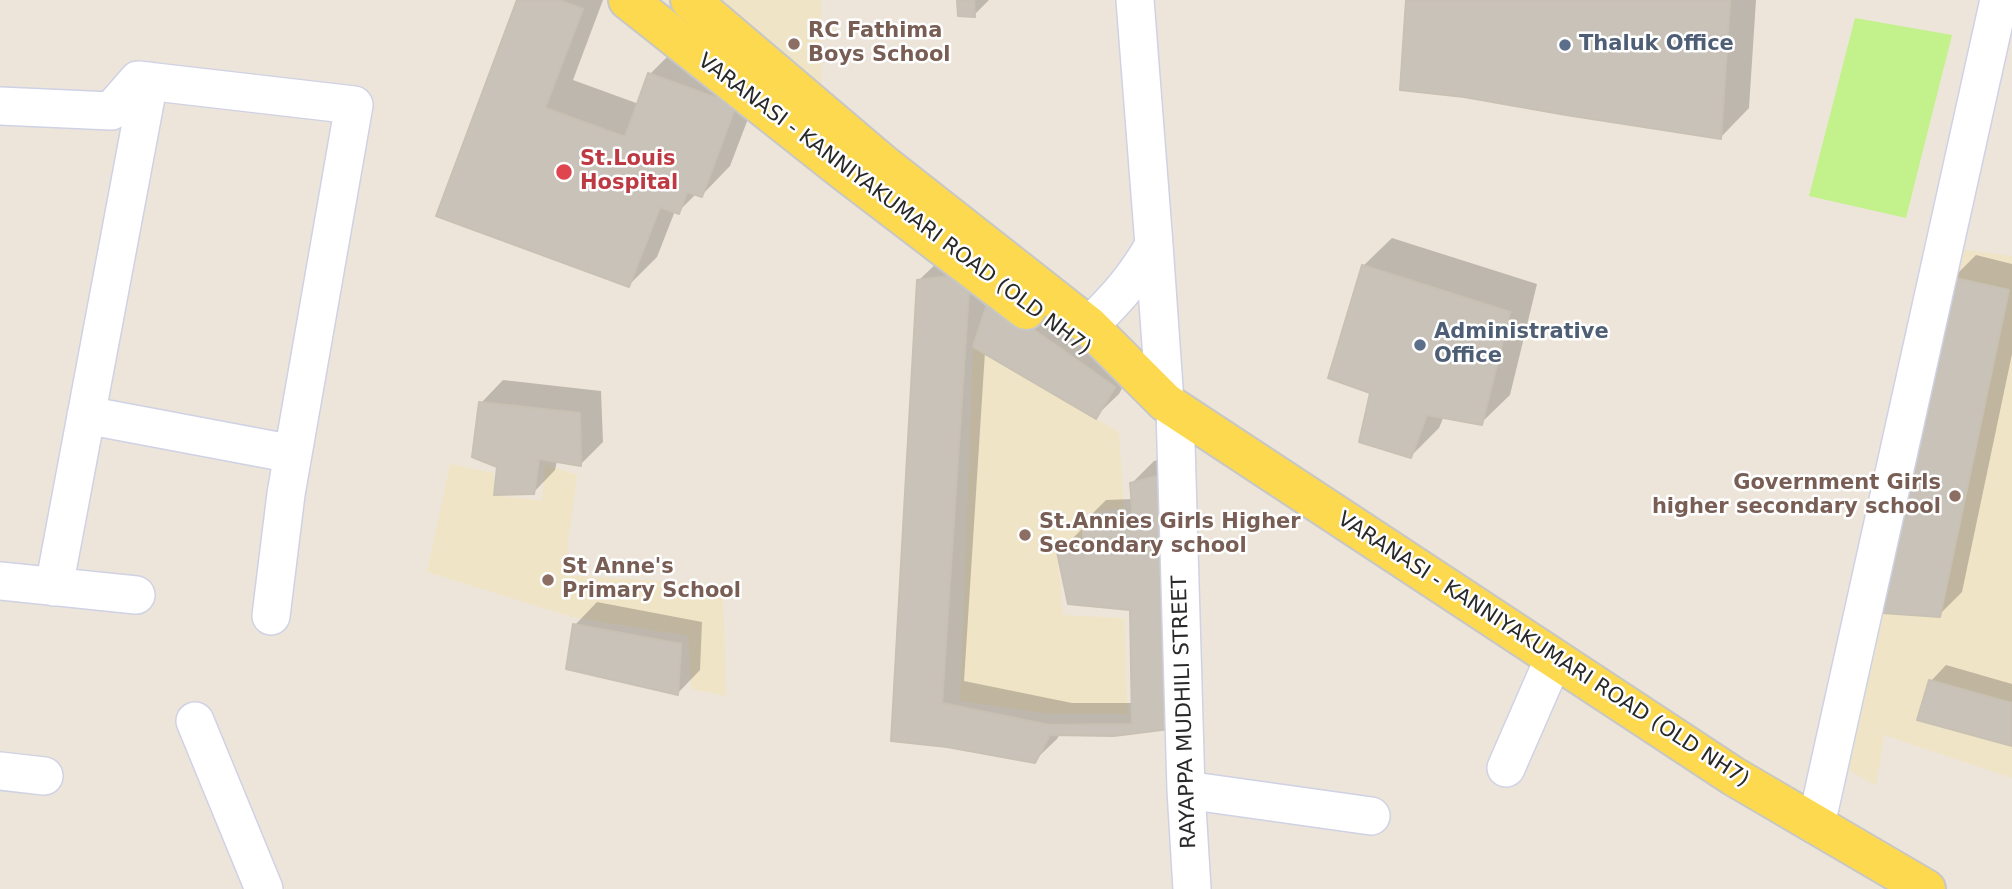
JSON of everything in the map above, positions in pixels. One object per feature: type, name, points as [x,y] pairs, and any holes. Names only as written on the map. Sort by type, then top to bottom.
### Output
[{"type":"main road","name":"VARANASI - KANNIYAKUMARI ROAD (OLD NH7)","points":[[690,0],[823,134],[883,164],[1089,326],[1170,405]]},
{"type":"main road","name":"VARANASI - KANNIYAKUMARI ROAD (OLD NH7)","points":[[653,7],[823,134],[1080,350],[1170,405],[1733,776],[1926,889]]},
{"type":"street","name":"RAYAPPA MUDHILI STREET","points":[[1135,0],[1154,245],[1170,405],[1192,889]]},
{"type":"street","points":[[1816,825],[1999,0]]},
{"type":"street","points":[[0,106],[111,111],[138,80],[354,105],[293,454],[271,616]]},
{"type":"street","points":[[54,587],[149,81]]},
{"type":"street","points":[[1089,326],[1138,273],[1154,245]]},
{"type":"street","points":[[86,415],[293,454]]},
{"type":"street","points":[[0,581],[136,595]]},
{"type":"street","points":[[1506,768],[1554,658]]},
{"type":"street","points":[[195,721],[264,889]]},
{"type":"street","points":[[0,771],[44,776]]},
{"type":"street","points":[[1186,790],[1371,816]]},
{"type":"shaded area","name":"RC Fathima Boys School","points":[[712,0],[821,0],[822,89]]},
{"type":"shaded area","name":"Government Girls higher secondary school","points":[[1947,247],[2012,256],[2012,778],[1884,735],[1876,786],[1844,767]]},
{"type":"shaded area","name":"St.Annies Girls Higher Secondary school","points":[[973,347],[1119,432],[1124,508],[1081,514],[1084,547],[1057,552],[1063,615],[1124,618],[1128,714],[1049,714],[960,701]]},
{"type":"shaded area","name":"St Anne's Primary School","points":[[450,464],[494,473],[494,495],[542,501],[545,464],[577,475],[564,575],[723,585],[726,696],[691,689],[688,636],[572,617],[427,572]]},
{"type":"green space","points":[[1855,18],[1952,35],[1906,218],[1809,196]]},
{"type":"building","points":[[517,0],[559,0],[583,9],[545,108],[625,137],[648,73],[736,105],[702,197],[687,192],[679,214],[660,207],[629,287],[436,216]]},
{"type":"building","points":[[957,0],[974,0],[975,17],[958,16]]},
{"type":"building","name":"Thaluk Office","points":[[1406,0],[1730,0],[1721,139],[1464,97],[1400,90]]},
{"type":"building","name":"Administrative Office","points":[[1362,265],[1510,312],[1482,425],[1427,415],[1411,458],[1359,442],[1370,393],[1328,378]]},
{"type":"building","points":[[970,274],[942,703],[1049,725],[1132,724],[1130,610],[1068,604],[1057,552],[1084,547],[1082,522],[1133,520],[1130,483],[1162,475],[1170,729],[1114,736],[1050,735],[1035,763],[947,747],[891,741],[917,280]]},
{"type":"building","points":[[1951,277],[2009,290],[1940,617],[1882,613]]},
{"type":"building","points":[[989,298],[1115,387],[1096,419],[973,347]]},
{"type":"building","points":[[479,402],[580,413],[581,466],[539,459],[534,494],[494,495],[497,467],[472,457]]},
{"type":"building","points":[[573,624],[681,644],[678,695],[566,669]]},
{"type":"building","points":[[1929,680],[2012,703],[2012,746],[1917,720]]},
{"type":"place","name":"RC Fathima Boys School","points":[[794,44]]},
{"type":"place","name":"Thaluk Office","points":[[1565,45]]},
{"type":"place","name":"St.Louis Hospital","points":[[564,172]]},
{"type":"place","name":"Administrative Office","points":[[1420,345]]},
{"type":"place","name":"Government Girls higher secondary school","points":[[1955,496]]},
{"type":"place","name":"St.Annies Girls Higher Secondary school","points":[[1025,535]]},
{"type":"place","name":"St Anne's Primary School","points":[[548,580]]}]
